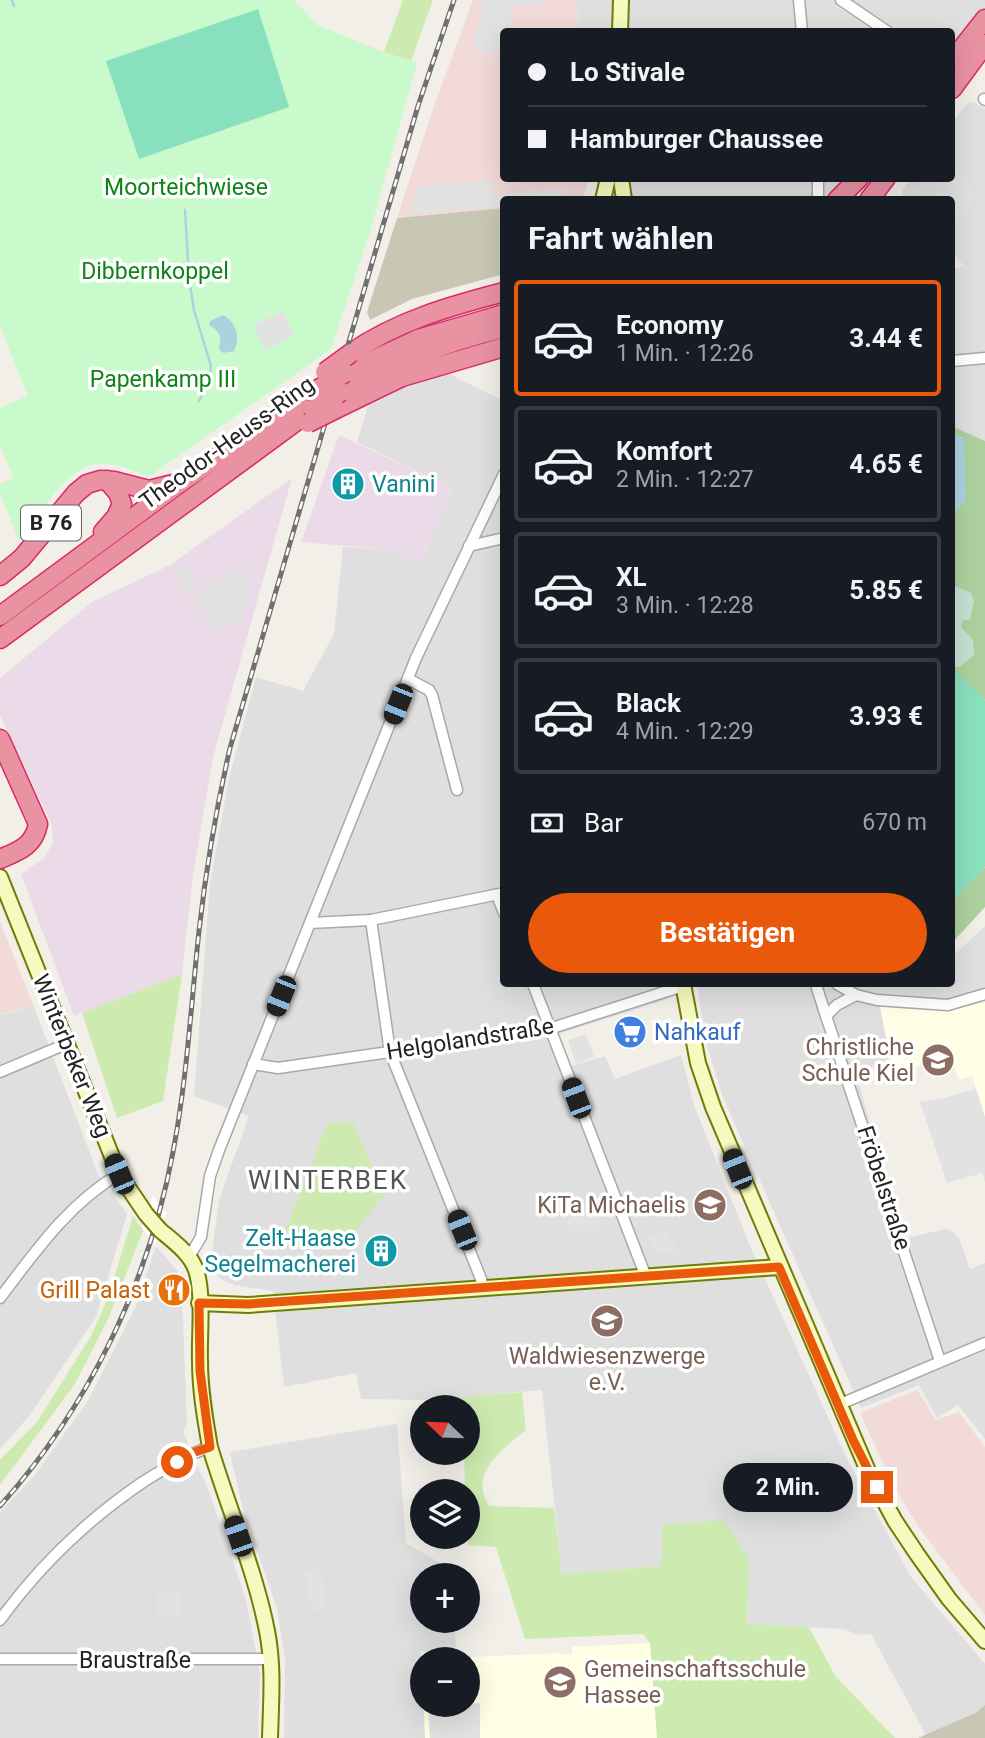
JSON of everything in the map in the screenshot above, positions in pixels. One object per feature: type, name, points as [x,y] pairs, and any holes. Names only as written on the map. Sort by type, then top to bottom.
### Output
[{"type":"highway","points":[[955,57],[985,19]]},
{"type":"highway","points":[[955,85],[985,44]]},
{"type":"highway","points":[[841,196],[855,182]]},
{"type":"highway","points":[[872,196],[883,182]]},
{"type":"highway","points":[[322,380],[351,353],[380,335],[448,307],[500,293]]},
{"type":"highway","name":"Theodor-Heuss-Ring","points":[[0,616],[184,480],[269,422],[322,380],[345,373],[418,339],[500,315]]},
{"type":"highway","name":"Theodor-Heuss-Ring","points":[[7,634],[265,445],[311,416],[409,357],[443,344],[500,329]]},
{"type":"highway","points":[[339,400],[416,372],[500,348]]},
{"type":"highway","points":[[107,480],[149,490],[184,480]]},
{"type":"highway","name":"B 76","points":[[0,576],[31,548],[81,488],[93,481],[107,480],[121,500],[120,510],[80,559]]},
{"type":"highway","name":"B 76","points":[[0,646],[7,634]]},
{"type":"highway","points":[[0,739],[38,824],[32,841],[24,848],[0,859]]},
{"type":"street","points":[[620,28],[621,0]]},
{"type":"street","points":[[799,0],[802,28]]},
{"type":"street","points":[[841,0],[882,28]]},
{"type":"street","points":[[955,361],[985,358]]},
{"type":"street","points":[[270,1738],[271,1660],[267,1632],[257,1591],[210,1447],[200,1371],[196,1269],[189,1257],[201,1237],[210,1175],[253,1064],[408,679],[500,482]]},
{"type":"street","points":[[469,546],[500,539]]},
{"type":"street","points":[[408,679],[429,690],[432,695],[457,790]]},
{"type":"street","name":"Winterbeker Weg","points":[[0,877],[119,1174],[146,1214],[189,1257]]},
{"type":"street","points":[[310,923],[371,920],[500,894]]},
{"type":"street","points":[[371,920],[390,1052],[483,1289]]},
{"type":"street","points":[[534,987],[646,1278]]},
{"type":"street","name":"Helgolandstraße","points":[[253,1064],[278,1068],[549,1029],[677,987]]},
{"type":"street","points":[[683,987],[690,1030],[704,1084],[779,1267],[868,1471],[895,1521],[949,1599],[985,1642]]},
{"type":"street","points":[[841,987],[856,995],[877,1000],[948,1005],[985,994]]},
{"type":"street","name":"Fröbelstraße","points":[[817,988],[940,1361]]},
{"type":"street","points":[[826,1016],[837,1005],[856,995]]},
{"type":"street","points":[[0,1072],[66,1044]]},
{"type":"street","points":[[0,1298],[49,1234],[69,1213],[119,1174]]},
{"type":"street","points":[[199,1303],[248,1304],[779,1267]]},
{"type":"street","points":[[838,1405],[985,1343]]},
{"type":"street","points":[[0,1620],[38,1573],[88,1523],[153,1476],[195,1452],[210,1447]]},
{"type":"street","name":"Braustraße","points":[[0,1660],[271,1660]]},
{"type":"shaded area","points":[[473,0],[577,0],[578,28],[500,28],[500,182],[588,182],[584,196],[500,196],[500,208],[397,218]]},
{"type":"shaded area","points":[[483,0],[545,0],[545,4],[512,5],[512,28],[500,28],[500,53],[473,50]]},
{"type":"shaded area","points":[[577,0],[985,0],[985,7],[955,45],[955,28],[578,28]]},
{"type":"shaded area","points":[[968,102],[985,109],[985,441],[955,427],[955,268],[964,266],[955,256],[955,196],[902,196],[902,190],[909,182],[955,182],[955,119]]},
{"type":"shaded area","points":[[493,179],[495,195],[565,190],[565,196],[500,196],[500,206],[410,213],[419,187]]},
{"type":"shaded area","points":[[621,182],[848,182],[831,196],[624,196]]},
{"type":"shaded area","points":[[500,208],[500,275],[412,299],[370,320],[367,312],[397,218]]},
{"type":"shaded area","points":[[283,311],[294,336],[265,350],[253,325]]},
{"type":"shaded area","points":[[445,372],[500,399],[500,987],[667,987],[669,999],[558,1034],[571,1066],[605,1056],[615,1079],[681,1055],[695,1108],[750,1246],[848,1461],[911,1577],[985,1664],[985,1705],[975,1713],[926,1735],[871,1634],[859,1635],[844,1629],[747,1624],[749,1559],[562,1574],[542,1390],[480,1395],[410,1395],[410,1400],[361,1399],[356,1373],[284,1387],[273,1291],[234,1285],[219,1278],[212,1251],[219,1200],[249,1116],[194,1096],[210,883],[229,778],[256,677],[303,691],[334,634],[343,547],[382,549],[421,562],[453,488],[357,442],[368,406]]},
{"type":"shaded area","points":[[339,435],[453,488],[422,563],[382,549],[301,542]]},
{"type":"shaded area","points":[[292,478],[213,757],[193,875],[182,974],[74,1016],[21,874],[44,858],[53,843],[52,825],[0,716],[0,678],[92,602],[170,565]]},
{"type":"shaded area","points":[[187,565],[198,584],[197,588],[184,595],[175,572]]},
{"type":"shaded area","points":[[240,567],[254,592],[242,619],[217,631],[213,621],[191,595]]},
{"type":"shaded area","points":[[955,586],[971,593],[974,601],[970,620],[963,620],[961,627],[973,640],[974,655],[959,667],[955,667]]},
{"type":"shaded area","points":[[0,921],[34,1007],[0,1014]]},
{"type":"shaded area","points":[[985,926],[985,1002],[949,1011],[880,1006],[890,1058],[856,1074],[903,1239],[945,1229],[952,1231],[959,1238],[970,1269],[985,1263],[985,1439],[958,1405],[937,1418],[919,1385],[861,1408],[722,1095],[706,1043],[697,987],[955,987],[955,954]]},
{"type":"shaded area","name":"Christliche Schule Kiel","points":[[985,1002],[985,1117],[972,1076],[959,1080],[954,1066],[929,1075],[925,1063],[897,1072],[890,1058],[880,1006],[949,1011]]},
{"type":"shaded area","points":[[34,1007],[98,1174],[127,1214],[96,1317],[30,1415],[0,1449],[0,1015]]},
{"type":"shaded area","points":[[586,1034],[594,1057],[576,1064],[568,1040]]},
{"type":"shaded area","points":[[976,1089],[985,1117],[985,1182],[982,1173],[947,1183],[920,1102]]},
{"type":"shaded area","points":[[590,1209],[599,1213],[601,1231],[569,1233],[567,1211]]},
{"type":"shaded area","points":[[667,1231],[671,1238],[674,1237],[674,1246],[680,1249],[677,1257],[664,1251],[654,1253],[649,1238]]},
{"type":"shaded area","points":[[156,1246],[179,1273],[187,1426],[183,1431],[206,1483],[245,1596],[260,1673],[258,1738],[0,1738],[0,1512],[35,1475],[89,1399],[135,1308]]},
{"type":"shaded area","points":[[917,1390],[936,1420],[959,1412],[985,1447],[985,1615],[918,1526],[893,1485],[860,1413]]},
{"type":"shaded area","points":[[397,1424],[406,1543],[410,1549],[416,1549],[440,1563],[410,1563],[410,1633],[455,1633],[456,1647],[410,1647],[410,1717],[424,1717],[425,1738],[284,1738],[285,1659],[277,1609],[242,1506],[230,1452]]},
{"type":"shaded area","points":[[784,1478],[786,1497],[740,1504],[737,1484]]},
{"type":"shaded area","points":[[320,1569],[327,1602],[323,1603],[325,1609],[312,1611],[304,1572]]},
{"type":"shaded area","points":[[181,1591],[181,1616],[158,1617],[158,1592]]},
{"type":"shaded area","name":"Gemeinschaftsschule Hassee","points":[[650,1643],[657,1738],[425,1738],[424,1717],[480,1717],[480,1657],[561,1653],[572,1655],[572,1647]]},
{"type":"shaded area","points":[[985,1705],[985,1738],[918,1738],[975,1713]]},
{"type":"shaded area","points":[[429,1717],[480,1717],[480,1738],[430,1738]]},
{"type":"green space","name":"Moorteichwiese","points":[[0,0],[294,0],[317,25],[417,63],[370,232],[331,349],[149,477],[110,464],[96,464],[73,475],[53,496],[19,541],[0,493],[0,484],[13,478],[0,444],[0,408],[28,396],[0,326]]},
{"type":"green space","points":[[403,0],[433,0],[411,61],[384,52]]},
{"type":"green space","points":[[258,9],[289,107],[139,159],[106,61]]},
{"type":"green space","points":[[955,427],[985,441],[985,700],[955,673],[955,513],[964,438],[955,436]]},
{"type":"green space","points":[[955,671],[985,700],[985,867],[955,898]]},
{"type":"green space","points":[[985,867],[985,907],[955,940],[955,898]]},
{"type":"green space","points":[[182,974],[163,1101],[117,1118],[82,1013]]},
{"type":"green space","points":[[328,1122],[353,1122],[384,1195],[356,1231],[281,1242]]},
{"type":"green space","points":[[133,1216],[143,1231],[109,1317],[75,1384],[0,1485],[0,1460],[37,1422],[91,1336],[108,1298]]},
{"type":"green space","points":[[522,1392],[526,1430],[507,1445],[491,1463],[485,1473],[484,1494],[489,1506],[554,1508],[562,1574],[662,1566],[662,1525],[724,1520],[749,1559],[747,1624],[809,1627],[835,1676],[895,1738],[657,1738],[650,1643],[643,1634],[525,1639],[496,1547],[480,1546],[480,1479],[465,1479],[464,1465],[480,1465],[480,1396]]},
{"type":"water","points":[[223,315],[234,326],[237,340],[234,351],[223,353],[219,349],[219,335],[209,325],[210,321]]},
{"type":"water","points":[[955,436],[964,438],[966,500],[955,513]]},
{"type":"pier","points":[[153,1195],[166,1213],[155,1245],[142,1227]]},
{"type":"waterway","points":[[12,0],[14,6]]},
{"type":"waterway","points":[[185,210],[189,279],[194,310],[211,366],[208,384],[199,401]]},
{"type":"railway","points":[[0,1506],[61,1428],[87,1385],[131,1295],[148,1248],[162,1201],[178,1125],[205,885],[230,748],[418,106],[454,0]]},
{"type":"place","name":"Vanini","points":[[348,484]]},
{"type":"place","name":"Nahkauf","points":[[630,1032]]},
{"type":"place","name":"Christliche Schule Kiel","points":[[938,1060]]},
{"type":"place","name":"KiTa Michaelis","points":[[710,1205]]},
{"type":"place","name":"Zelt-Haase Segelmacherei","points":[[381,1251]]},
{"type":"place","name":"Grill Palast","points":[[174,1290]]},
{"type":"place","name":"Waldwiesenzwerge e.V.","points":[[607,1321]]},
{"type":"place","name":"Gemeinschaftsschule Hassee","points":[[560,1682]]},
{"type":"district","name":"WINTERBEK","points":[[328,1180]]},
{"type":"route","points":[[177,1462],[210,1447],[200,1371],[199,1303],[248,1304],[779,1267],[853,1440],[877,1487]]},
{"type":"park label","name":"Dibbernkoppel","points":[[155,271]]},
{"type":"park label","name":"Papenkamp III","points":[[163,379]]}]
